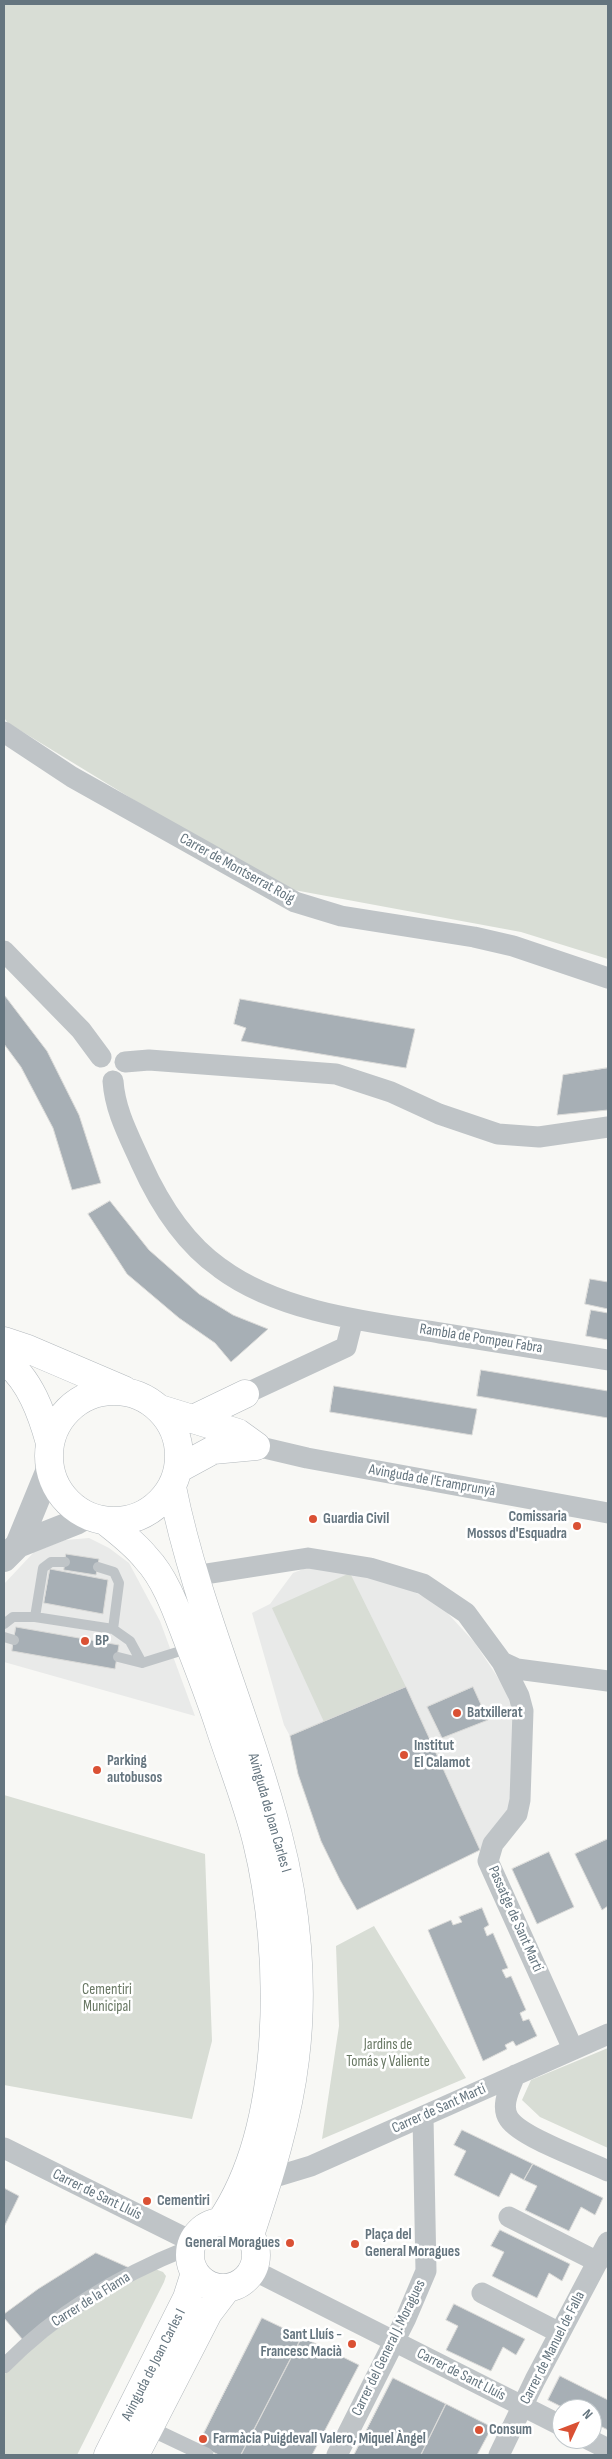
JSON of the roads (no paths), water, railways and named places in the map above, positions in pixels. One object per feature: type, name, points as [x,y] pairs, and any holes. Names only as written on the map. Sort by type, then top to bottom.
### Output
[{"type":"main road","points":[[4,1341],[28,1349],[142,1397],[160,1409],[167,1417],[177,1437],[180,1458],[175,1478],[157,1506],[128,1520],[96,1518],[74,1507],[63,1496],[54,1482],[44,1421],[31,1393],[20,1376],[4,1360]]},
{"type":"main road","points":[[50,1455],[59,1421],[69,1409],[82,1399],[104,1391],[128,1392]]},
{"type":"main road","points":[[193,1419],[244,1394]]},
{"type":"main road","points":[[244,1394],[236,1412],[247,1440]]},
{"type":"main road","points":[[160,1409],[193,1419],[247,1440]]},
{"type":"main road","points":[[175,1478],[213,1450],[247,1440]]},
{"type":"main road","name":"Avinguda de Joan Carles I","points":[[175,1478],[177,1517],[194,1576],[278,1835],[293,1916],[298,1995],[295,2058],[288,2099],[268,2179],[250,2235]]},
{"type":"main road","name":"Avinguda de Joan Carles I","points":[[96,1518],[148,1559],[176,1610],[215,1710],[257,1841],[266,1889],[274,1952],[274,2015],[266,2093],[244,2179],[221,2221]]},
{"type":"main road","points":[[221,2221],[242,2227],[250,2235],[256,2254],[253,2270],[245,2280],[227,2288],[211,2286],[191,2254],[207,2225],[221,2221]]},
{"type":"main road","name":"Avinguda de Joan Carles I","points":[[108,2455],[187,2298],[191,2254]]},
{"type":"main road","name":"Avinguda de Joan Carles I","points":[[135,2455],[208,2313],[227,2288]]},
{"type":"street","name":"Carrer de Montserrat Roig","points":[[4,732],[72,777],[295,902],[341,916],[474,936],[513,946],[608,978]]},
{"type":"street","points":[[4,951],[81,1030],[101,1058]]},
{"type":"street","points":[[125,1062],[124,1074],[113,1081],[106,1080],[99,1074],[97,1065],[101,1058],[106,1054],[116,1053],[125,1062],[149,1060],[336,1074],[391,1092],[439,1114],[498,1134],[539,1137],[608,1127]]},
{"type":"street","name":"Rambla de Pompeu Fabra","points":[[113,1081],[117,1109],[152,1187],[169,1216],[203,1254],[219,1268],[241,1282],[281,1299],[353,1319],[608,1360]]},
{"type":"street","points":[[244,1394],[346,1347],[353,1319]]},
{"type":"street","name":"Avinguda de l'Eramprunyà","points":[[247,1440],[307,1458],[608,1513]]},
{"type":"street","points":[[11,1552],[50,1455]]},
{"type":"street","points":[[11,1552],[76,1522],[96,1518]]},
{"type":"street","name":"Passatge de Sant Martí","points":[[194,1576],[308,1558],[370,1568],[423,1584],[466,1613],[502,1662],[516,1687],[522,1711],[520,1800],[517,1814],[493,1844],[488,1861],[573,2049]]},
{"type":"street","points":[[502,1662],[517,1669],[608,1681]]},
{"type":"street","name":"Carrer de Sant Martí","points":[[268,2179],[311,2166],[608,2034]]},
{"type":"street","points":[[515,2075],[505,2101],[508,2118],[524,2132],[608,2171]]},
{"type":"street","name":"Carrer del General J. Moragues","points":[[337,2455],[394,2341],[426,2271],[424,2117]]},
{"type":"street","name":"Carrer de Sant Lluís","points":[[4,2148],[191,2254]]},
{"type":"street","points":[[508,2217],[598,2262]]},
{"type":"street","name":"Carrer de Manuel de Falla","points":[[499,2455],[608,2242]]},
{"type":"street","name":"Carrer de la Flama","points":[[4,2366],[21,2349],[62,2316],[106,2288],[191,2254]]},
{"type":"street","name":"Carrer de Sant Lluís","points":[[253,2270],[552,2421]]},
{"type":"street","points":[[482,2294],[560,2333]]},
{"type":"street","points":[[149,2428],[206,2455]]},
{"type":"lane","points":[[35,1617],[43,1568],[51,1562],[65,1562]]},
{"type":"lane","points":[[98,1567],[114,1572],[120,1583],[114,1629]]},
{"type":"lane","points":[[4,1624],[13,1618],[35,1617],[114,1629],[130,1641],[142,1663]]},
{"type":"lane","points":[[118,1657],[142,1663],[191,1648]]},
{"type":"place","name":"Guardia Civil","points":[[313,1519]]},
{"type":"place","name":"Comissaria Mossos d'Esquadra","points":[[577,1526]]},
{"type":"place","name":"BP","points":[[85,1641]]},
{"type":"place","name":"Batxillerat","points":[[457,1713]]},
{"type":"place","name":"Institut El Calamot","points":[[404,1755]]},
{"type":"place","name":"Parking autobusos","points":[[97,1770]]},
{"type":"place","name":"Cementiri","points":[[147,2201]]},
{"type":"place","name":"General Moragues","points":[[290,2243]]},
{"type":"place","name":"Plaça del General Moragues","points":[[355,2244]]},
{"type":"place","name":"Sant Lluís - Francesc Macià","points":[[352,2344]]},
{"type":"place","name":"Consum","points":[[479,2430]]},
{"type":"place","name":"Farmàcia Puigdevall Valero, Miquel Àngel","points":[[203,2439]]},
{"type":"park label","name":"Cementiri Municipal","points":[[107,1998]]},
{"type":"park label","name":"Jardins de Tomás y Valiente","points":[[388,2054]]}]
